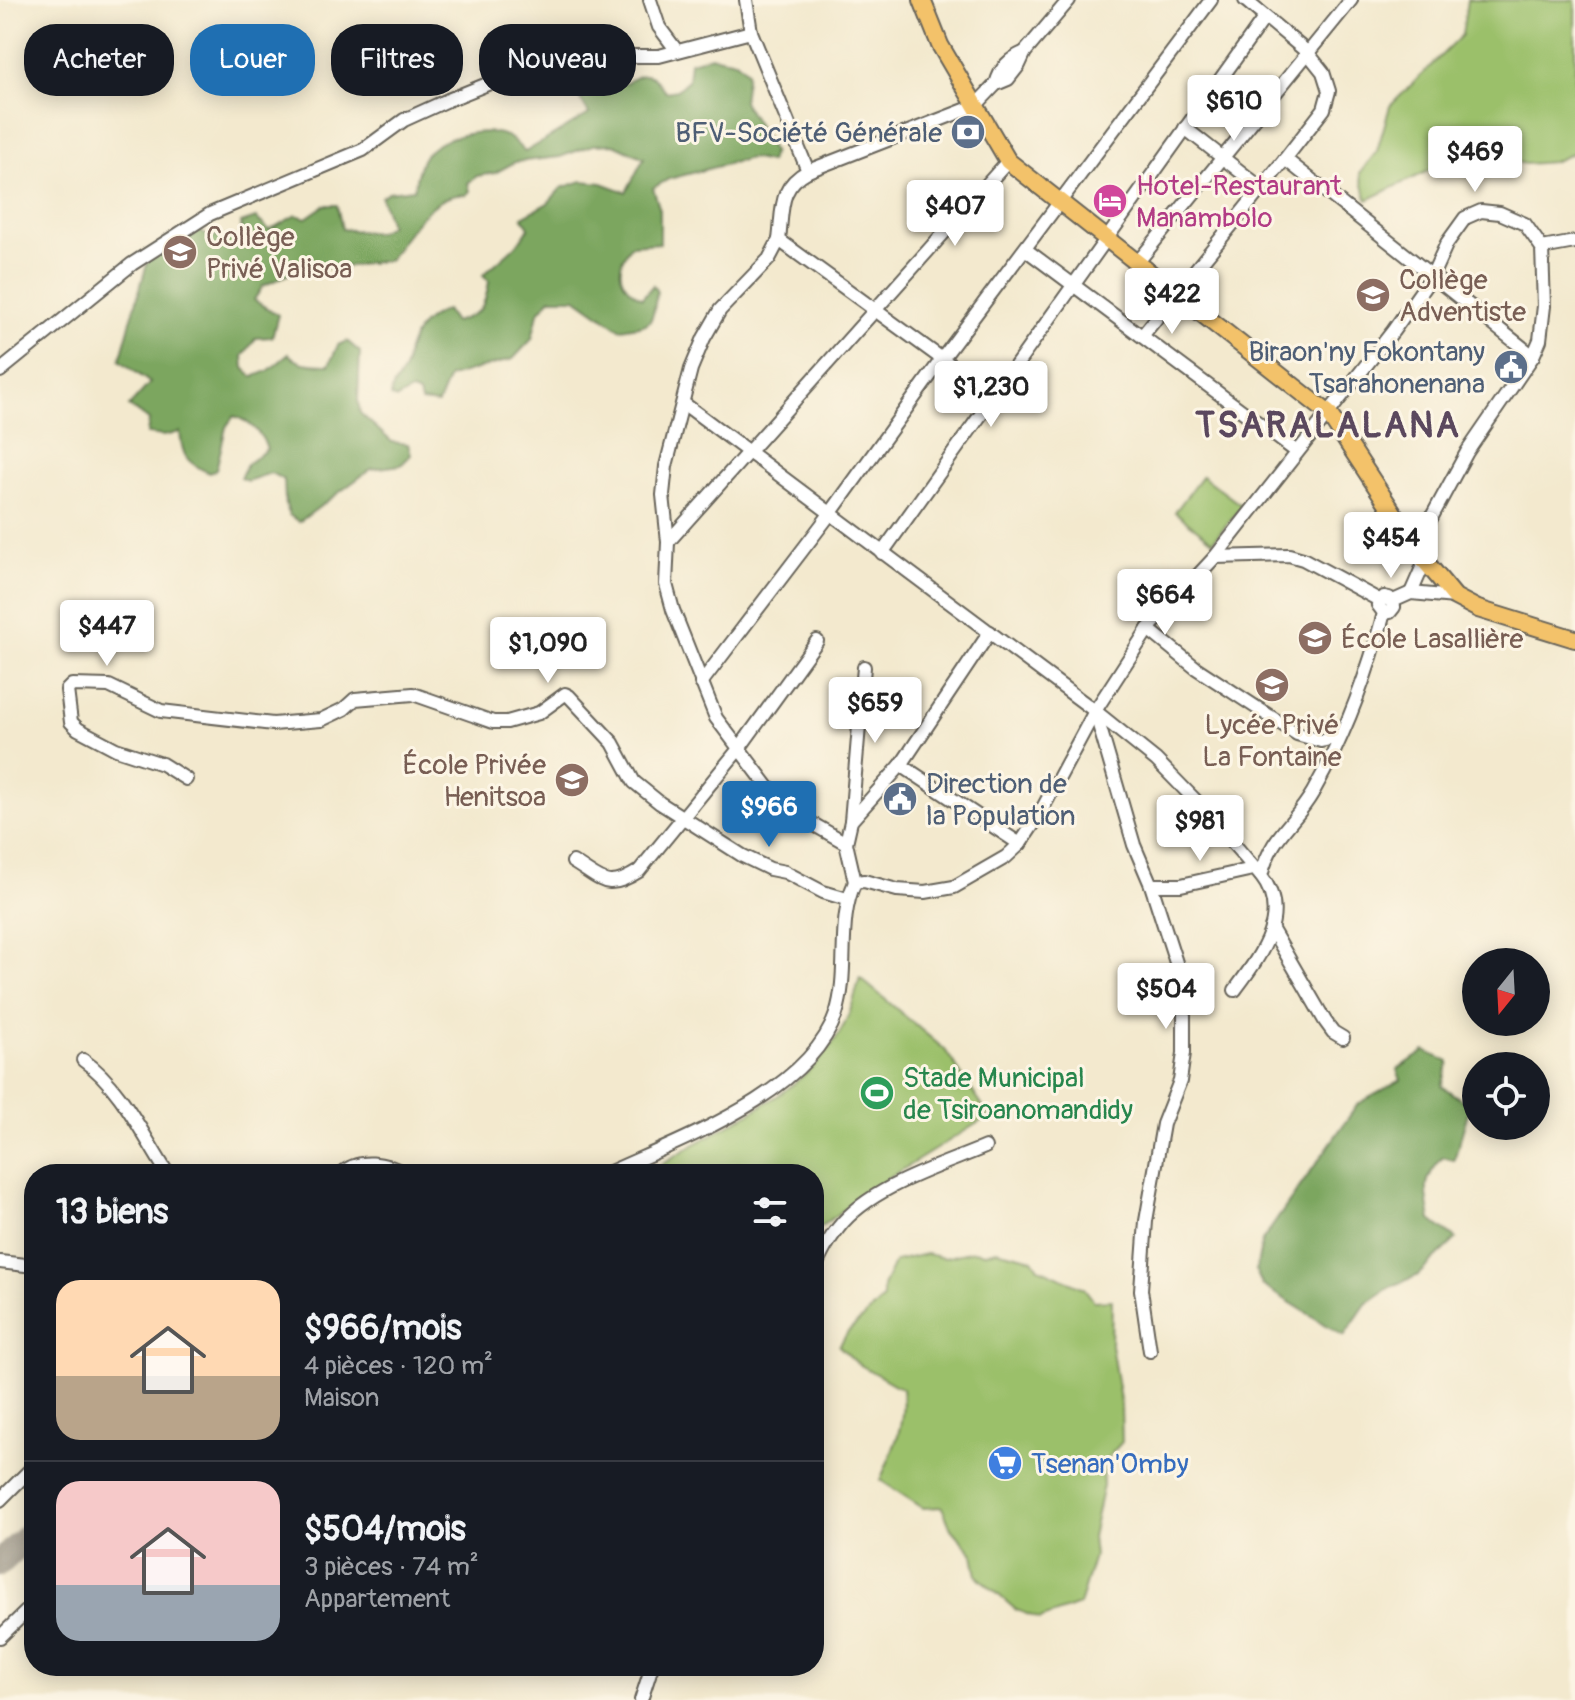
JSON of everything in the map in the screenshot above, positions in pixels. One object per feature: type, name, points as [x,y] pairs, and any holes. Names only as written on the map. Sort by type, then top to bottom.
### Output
[{"type":"main road","points":[[922,0],[940,45],[1008,161],[1328,413],[1425,561],[1455,597],[1478,609],[1575,639]]},
{"type":"street","points":[[650,0],[659,27],[674,47]]},
{"type":"street","points":[[746,0],[751,32],[808,171]]},
{"type":"street","points":[[846,843],[811,823],[772,792],[716,718],[666,584],[668,542],[663,495],[666,466],[695,359],[720,310],[769,259],[779,240],[784,194],[793,179],[975,106],[996,84],[1008,79],[1025,52],[1069,0]]},
{"type":"street","points":[[701,683],[1211,0]]},
{"type":"street","points":[[1142,336],[1324,109],[1329,91],[1323,72],[1307,52],[1245,0]]},
{"type":"street","points":[[1137,263],[1351,0]]},
{"type":"street","points":[[882,553],[1265,17]]},
{"type":"street","points":[[0,371],[132,264],[210,214],[363,150],[404,120],[448,100],[527,68],[584,56],[659,56],[751,32]]},
{"type":"street","points":[[1185,128],[1261,188]]},
{"type":"street","points":[[1285,159],[1533,356]]},
{"type":"street","points":[[668,542],[1008,161]]},
{"type":"street","points":[[855,882],[925,892],[954,887],[1006,857],[1020,844],[1038,817],[1095,711],[1148,629],[1215,557],[1328,413],[1432,276],[1447,243],[1465,218],[1481,211],[1500,213],[1525,224],[1542,248],[1544,306],[1540,340],[1533,356],[1467,452],[1416,546]]},
{"type":"street","points":[[779,240],[993,396]]},
{"type":"street","points":[[1542,248],[1575,242]]},
{"type":"street","points":[[1025,249],[1297,452]]},
{"type":"street","points":[[683,403],[1095,711],[1156,760],[1203,808],[1271,889],[1275,906],[1271,928],[1255,963],[1235,990]]},
{"type":"street","points":[[1215,557],[1289,555],[1386,601]]},
{"type":"street","points":[[1411,593],[1425,561]]},
{"type":"street","points":[[1257,872],[1270,847],[1310,797],[1352,713],[1384,613],[1378,605],[1411,593],[1455,597]]},
{"type":"street","points":[[1148,629],[1196,668],[1297,734],[1321,741],[1340,737]]},
{"type":"street","points":[[851,821],[901,765],[990,632]]},
{"type":"street","points":[[573,862],[608,883],[621,882],[639,871],[738,750],[817,641]]},
{"type":"street","points":[[627,1164],[741,1111],[800,1068],[818,1047],[835,1016],[841,993],[847,899],[855,882],[846,843],[851,821],[864,667]]},
{"type":"street","points":[[186,779],[162,764],[116,749],[78,729],[71,722],[67,690],[72,685],[109,686],[161,711],[273,724],[321,720],[344,709],[355,699],[413,694],[493,722],[507,722],[539,713],[565,694],[613,743],[634,782],[660,803],[743,856],[770,869],[785,872],[823,892],[847,899]]},
{"type":"street","points":[[1095,711],[1134,845],[1151,885],[1180,975],[1184,1011],[1180,1081],[1163,1124],[1146,1221],[1141,1290],[1150,1351]]},
{"type":"street","points":[[901,765],[1020,844]]},
{"type":"street","points":[[1151,885],[1181,885],[1257,872]]},
{"type":"street","points":[[1271,928],[1325,1021],[1333,1032],[1343,1038]]},
{"type":"street","points":[[83,1060],[96,1069],[116,1093],[162,1164]]},
{"type":"street","points":[[824,1253],[840,1225],[867,1202],[911,1178],[985,1147]]},
{"type":"street","points":[[0,1262],[24,1265]]},
{"type":"street","points":[[0,1500],[24,1476]]},
{"type":"street","points":[[0,1637],[24,1614]]},
{"type":"street","points":[[641,1700],[649,1676]]},
{"type":"green space","points":[[1467,0],[1575,0],[1575,152],[1553,162],[1525,164],[1470,151],[1367,200],[1360,173],[1377,151],[1390,106],[1462,35]]},
{"type":"green space","points":[[711,56],[736,61],[747,71],[743,101],[773,152],[770,162],[750,158],[669,179],[653,188],[660,210],[660,243],[631,245],[621,268],[623,281],[634,293],[642,298],[653,285],[657,292],[652,317],[646,324],[620,329],[576,298],[551,298],[538,313],[532,339],[513,359],[449,377],[438,404],[421,402],[419,394],[411,391],[397,399],[391,397],[405,367],[407,352],[422,325],[446,310],[454,322],[480,309],[489,281],[483,275],[525,234],[529,227],[522,217],[548,203],[561,188],[582,181],[602,183],[626,192],[644,158],[614,144],[593,145],[560,157],[515,162],[495,173],[477,176],[468,183],[470,191],[466,195],[442,200],[431,207],[389,260],[337,268],[302,268],[263,286],[254,300],[278,315],[272,337],[256,338],[243,356],[244,368],[253,377],[268,371],[289,354],[302,362],[329,365],[338,345],[347,341],[360,352],[360,413],[392,442],[408,444],[411,455],[401,465],[371,469],[299,522],[289,515],[284,480],[271,473],[247,481],[240,478],[247,464],[267,449],[258,433],[245,421],[234,416],[226,427],[216,470],[209,473],[187,458],[180,432],[164,436],[147,434],[149,420],[129,406],[150,383],[120,360],[148,260],[198,230],[206,235],[242,238],[241,223],[256,218],[269,230],[296,215],[306,218],[325,205],[337,205],[342,229],[377,233],[390,225],[381,197],[388,192],[414,189],[423,158],[438,144],[461,135],[496,133],[511,139],[525,152],[589,114],[580,99],[586,96],[636,96],[636,77],[643,75],[652,77],[665,92],[677,90],[688,80],[690,62]]},
{"type":"green space","points":[[1202,476],[1242,506],[1213,541],[1175,512]]},
{"type":"green space","name":"Stade Municipal de Tsiroanomandidy","points":[[860,978],[945,1050],[989,1116],[881,1183],[824,1224],[824,1164],[662,1164],[755,1110],[806,1074],[827,1051],[851,1008]]},
{"type":"green space","points":[[1425,1051],[1449,1062],[1442,1086],[1462,1100],[1462,1133],[1454,1160],[1443,1157],[1431,1173],[1427,1186],[1431,1220],[1456,1239],[1417,1276],[1390,1287],[1366,1304],[1344,1336],[1262,1285],[1256,1271],[1262,1241],[1358,1104],[1401,1080],[1397,1070]]},
{"type":"green space","points":[[996,1250],[1033,1259],[1039,1268],[1084,1288],[1094,1301],[1112,1300],[1111,1345],[1121,1406],[1122,1442],[1102,1464],[1103,1485],[1092,1537],[1094,1556],[1079,1605],[1040,1619],[1016,1610],[977,1576],[973,1554],[951,1529],[942,1507],[923,1508],[880,1480],[900,1425],[902,1389],[857,1363],[839,1346],[848,1332],[883,1299],[883,1286],[895,1261],[926,1254],[944,1258],[973,1251],[985,1253]]},
{"type":"taxiway","points":[[0,1563],[24,1540]]},
{"type":"place","name":"BFV-Société Générale","points":[[968,132]]},
{"type":"place","name":"Hotel-Restaurant Manambolo","points":[[1110,201]]},
{"type":"place","name":"Collège Privé Valisoa","points":[[180,252]]},
{"type":"place","name":"Collège Adventiste","points":[[1373,295]]},
{"type":"place","name":"Biraon'ny Fokontany Tsarahonenana","points":[[1511,367]]},
{"type":"place","name":"École Lasallière","points":[[1315,638]]},
{"type":"place","name":"Lycée Privé La Fontaine","points":[[1272,685]]},
{"type":"place","name":"École Privée Henitsoa","points":[[572,780]]},
{"type":"place","name":"Direction de la Population","points":[[900,799]]},
{"type":"place","name":"Stade Municipal de Tsiroanomandidy","points":[[877,1093]]},
{"type":"place","name":"Tsenan'Omby","points":[[1005,1463]]},
{"type":"district","name":"TSARALALANA","points":[[1328,424]]}]
